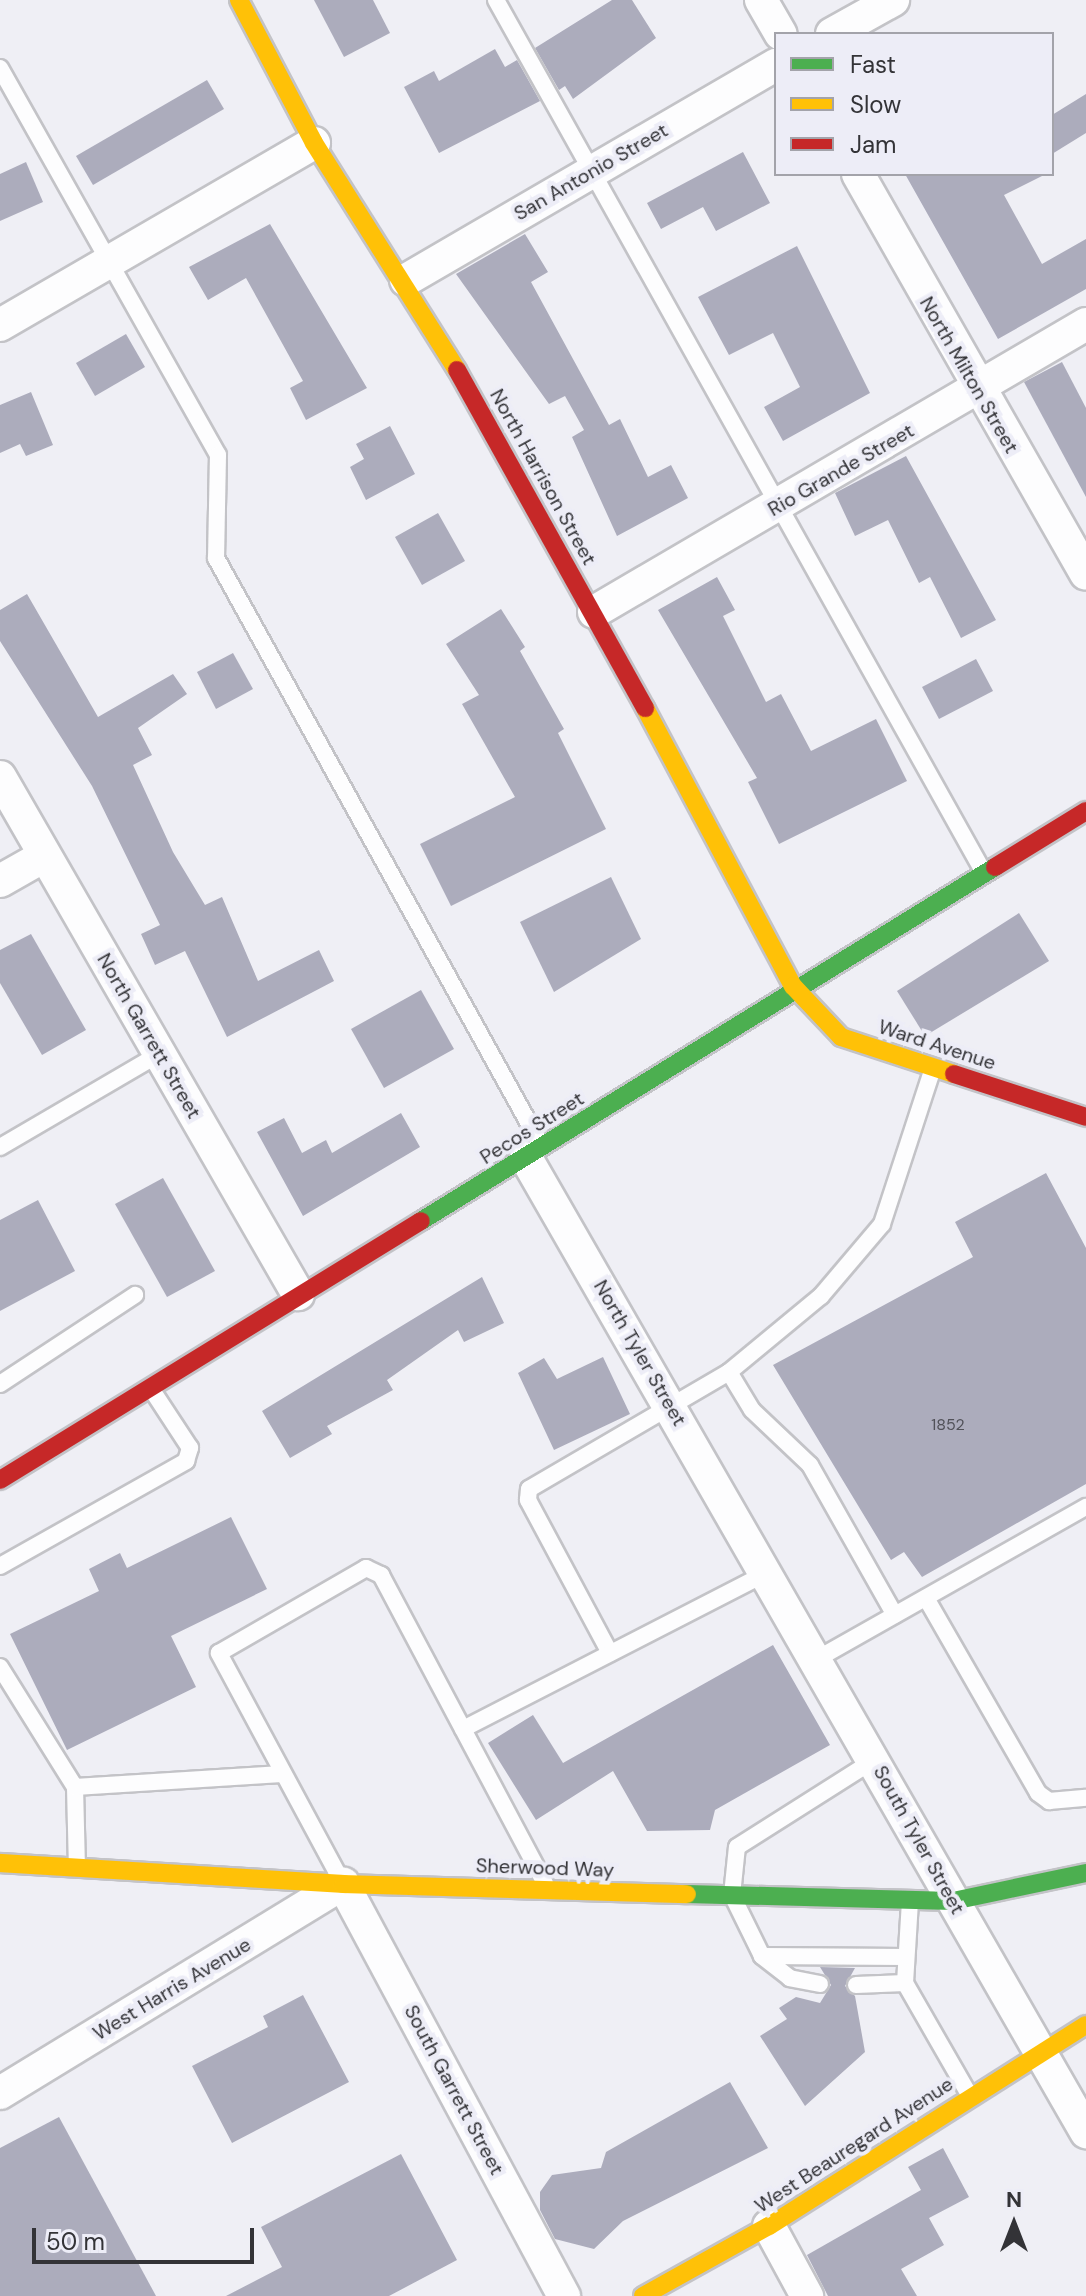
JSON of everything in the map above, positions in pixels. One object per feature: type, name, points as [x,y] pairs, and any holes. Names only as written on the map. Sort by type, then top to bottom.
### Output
[{"type":"street","name":"North Harrison Street","points":[[239,0],[314,143],[406,280],[594,612],[793,986]]},
{"type":"street","points":[[761,0],[780,32]]},
{"type":"street","points":[[836,32],[893,0]]},
{"type":"street","name":"San Antonio Street","points":[[406,280],[774,66]]},
{"type":"street","points":[[0,325],[314,143]]},
{"type":"street","name":"North Milton Street","points":[[859,176],[976,392],[1086,573]]},
{"type":"street","name":"Rio Grande Street","points":[[594,612],[976,392],[1086,324]]},
{"type":"street","name":"North Garrett Street","points":[[0,777],[298,1294]]},
{"type":"street","name":"Pecos Street","points":[[0,1480],[152,1390],[298,1294],[534,1153],[793,986],[1086,811]]},
{"type":"street","points":[[0,881],[44,856]]},
{"type":"street","name":"Ward Avenue","points":[[793,986],[841,1037],[1086,1117]]},
{"type":"street","name":"North Tyler Street","points":[[534,1153],[672,1407],[760,1560]]},
{"type":"street","name":"South Tyler Street","points":[[760,1560],[1086,2132]]},
{"type":"street","name":"Sherwood Way","points":[[0,1863],[343,1884],[953,1901],[1086,1873]]},
{"type":"street","name":"West Harris Avenue","points":[[0,2093],[343,1884]]},
{"type":"street","name":"South Garrett Street","points":[[343,1884],[564,2296]]},
{"type":"street","name":"West Beauregard Avenue","points":[[643,2296],[769,2226],[1086,2025]]},
{"type":"street","points":[[769,2226],[807,2296]]},
{"type":"lane","points":[[496,0],[983,872]]},
{"type":"lane","points":[[0,68],[218,455],[216,558],[534,1153]]},
{"type":"lane","points":[[0,1147],[159,1054]]},
{"type":"lane","points":[[610,1653],[528,1500],[529,1489],[729,1372],[821,1296],[882,1224],[933,1067]]},
{"type":"lane","points":[[0,1384],[135,1295]]},
{"type":"lane","points":[[729,1372],[752,1410],[810,1465],[895,1615]]},
{"type":"lane","points":[[0,1566],[186,1461],[190,1448],[152,1390]]},
{"type":"lane","points":[[817,1659],[1086,1507]]},
{"type":"lane","points":[[463,1729],[610,1653],[760,1560]]},
{"type":"lane","points":[[343,1884],[219,1653],[366,1568],[381,1575],[549,1890]]},
{"type":"lane","points":[[926,1598],[1038,1793],[1049,1801],[1086,1798]]},
{"type":"lane","points":[[0,1667],[75,1787],[77,1868]]},
{"type":"lane","points":[[820,1984],[790,1978],[762,1956],[732,1895],[737,1847],[874,1760]]},
{"type":"lane","points":[[75,1787],[282,1774]]},
{"type":"lane","points":[[910,1899],[905,1983],[971,2096]]},
{"type":"lane","points":[[762,1956],[906,1957]]},
{"type":"lane","points":[[856,1985],[905,1983]]},
{"type":"building","points":[[314,0],[373,0],[390,33],[344,57]]},
{"type":"building","points":[[612,0],[632,0],[656,38],[573,99],[565,86],[559,90],[535,48]]},
{"type":"building","points":[[495,49],[505,67],[517,60],[540,101],[439,153],[404,87],[434,71],[439,81]]},
{"type":"building","points":[[207,80],[224,109],[93,185],[76,156]]},
{"type":"building","points":[[1086,94],[1086,133],[1054,153],[1054,114]]},
{"type":"building","points":[[743,152],[770,203],[716,231],[703,207],[661,229],[647,203]]},
{"type":"building","points":[[26,162],[43,202],[0,221],[0,174]]},
{"type":"building","points":[[906,176],[1042,176],[1004,195],[1042,264],[1086,239],[1086,289],[998,339]]},
{"type":"building","points":[[270,224],[367,388],[306,420],[290,388],[303,381],[246,278],[208,300],[189,267]]},
{"type":"building","points":[[525,234],[548,272],[531,282],[609,425],[620,419],[648,477],[671,465],[688,498],[617,536],[572,437],[584,430],[565,396],[549,404],[456,274]]},
{"type":"building","points":[[797,246],[870,393],[783,441],[764,407],[800,387],[773,333],[729,355],[698,297]]},
{"type":"building","points":[[126,334],[145,367],[95,396],[76,363]]},
{"type":"building","points":[[1062,362],[1086,408],[1086,497],[1024,382]]},
{"type":"building","points":[[31,392],[53,445],[26,456],[20,444],[0,453],[0,405]]},
{"type":"building","points":[[390,426],[415,474],[366,500],[350,467],[364,459],[356,444]]},
{"type":"building","points":[[906,456],[996,620],[961,638],[930,577],[919,583],[888,520],[855,536],[835,493]]},
{"type":"building","points":[[438,513],[465,561],[422,585],[395,537]]},
{"type":"building","points":[[717,577],[735,610],[723,616],[766,702],[781,694],[811,751],[876,719],[907,781],[779,844],[748,782],[757,778],[658,610]]},
{"type":"building","points":[[27,594],[98,717],[173,674],[187,694],[138,728],[152,755],[133,765],[173,852],[205,905],[222,897],[258,981],[319,950],[334,981],[227,1037],[185,951],[155,965],[141,934],[160,925],[92,786],[0,641],[0,610]]},
{"type":"building","points":[[501,609],[525,647],[520,651],[564,729],[558,733],[606,829],[451,906],[420,844],[515,797],[462,704],[479,695],[446,644]]},
{"type":"building","points":[[233,653],[253,689],[216,709],[197,672]]},
{"type":"building","points":[[976,659],[993,691],[939,719],[922,687]]},
{"type":"building","points":[[611,877],[641,939],[554,992],[520,922]]},
{"type":"building","points":[[1019,913],[1049,961],[925,1036],[897,991]]},
{"type":"building","points":[[31,934],[86,1030],[42,1055],[0,983],[0,950]]},
{"type":"building","points":[[421,990],[454,1049],[384,1088],[351,1029]]},
{"type":"building","points":[[401,1113],[420,1147],[303,1216],[257,1132],[284,1118],[302,1153],[326,1140],[332,1153]]},
{"type":"building","points":[[1046,1173],[1086,1248],[1086,1484],[922,1577],[904,1552],[891,1560],[773,1365],[973,1257],[955,1222]]},
{"type":"building","points":[[163,1178],[215,1271],[167,1297],[115,1204]]},
{"type":"building","points":[[38,1200],[75,1271],[0,1311],[0,1220]]},
{"type":"building","points":[[482,1277],[504,1323],[464,1342],[458,1330],[387,1380],[393,1390],[327,1426],[332,1434],[290,1458],[262,1411]]},
{"type":"building","points":[[603,1357],[630,1414],[554,1450],[518,1373],[544,1358],[557,1379]]},
{"type":"building","points":[[231,1517],[267,1589],[171,1636],[196,1687],[67,1750],[10,1634],[99,1591],[89,1569],[120,1553],[127,1568]]},
{"type":"building","points":[[773,1645],[830,1745],[715,1810],[710,1830],[647,1831],[613,1771],[536,1820],[488,1743],[533,1715],[563,1763]]},
{"type":"building","points":[[820,1967],[855,1968],[845,1986],[855,1996],[865,2052],[805,2106],[760,2036],[787,2019],[779,2008],[796,1997],[820,2003],[831,1985]]},
{"type":"building","points":[[303,1995],[349,2082],[232,2143],[192,2066],[268,2027],[263,2016]]},
{"type":"building","points":[[730,2082],[768,2148],[623,2221],[594,2249],[555,2239],[540,2210],[540,2192],[552,2175],[601,2168],[606,2152]]},
{"type":"building","points":[[59,2117],[156,2296],[0,2296],[0,2148]]},
{"type":"building","points":[[943,2148],[969,2197],[929,2218],[944,2245],[901,2269],[917,2296],[828,2296],[807,2255],[921,2190],[908,2167]]},
{"type":"building","points":[[401,2154],[457,2260],[389,2296],[226,2296],[282,2267],[261,2227]]},
{"type":"traffic: fast","points":[[421,1221],[995,867]]},
{"type":"traffic: fast","points":[[687,1894],[953,1901],[1086,1873]]},
{"type":"traffic: slow","points":[[239,0],[314,143],[457,370]]},
{"type":"traffic: slow","points":[[645,708],[793,986],[841,1037],[954,1074]]},
{"type":"traffic: slow","points":[[0,1863],[343,1884],[687,1894]]},
{"type":"traffic: slow","points":[[643,2296],[769,2226],[1086,2025]]},
{"type":"traffic: jam","points":[[457,370],[645,708]]},
{"type":"traffic: jam","points":[[995,867],[1086,811]]},
{"type":"traffic: jam","points":[[954,1074],[1086,1117]]},
{"type":"traffic: jam","points":[[0,1480],[421,1221]]}]
